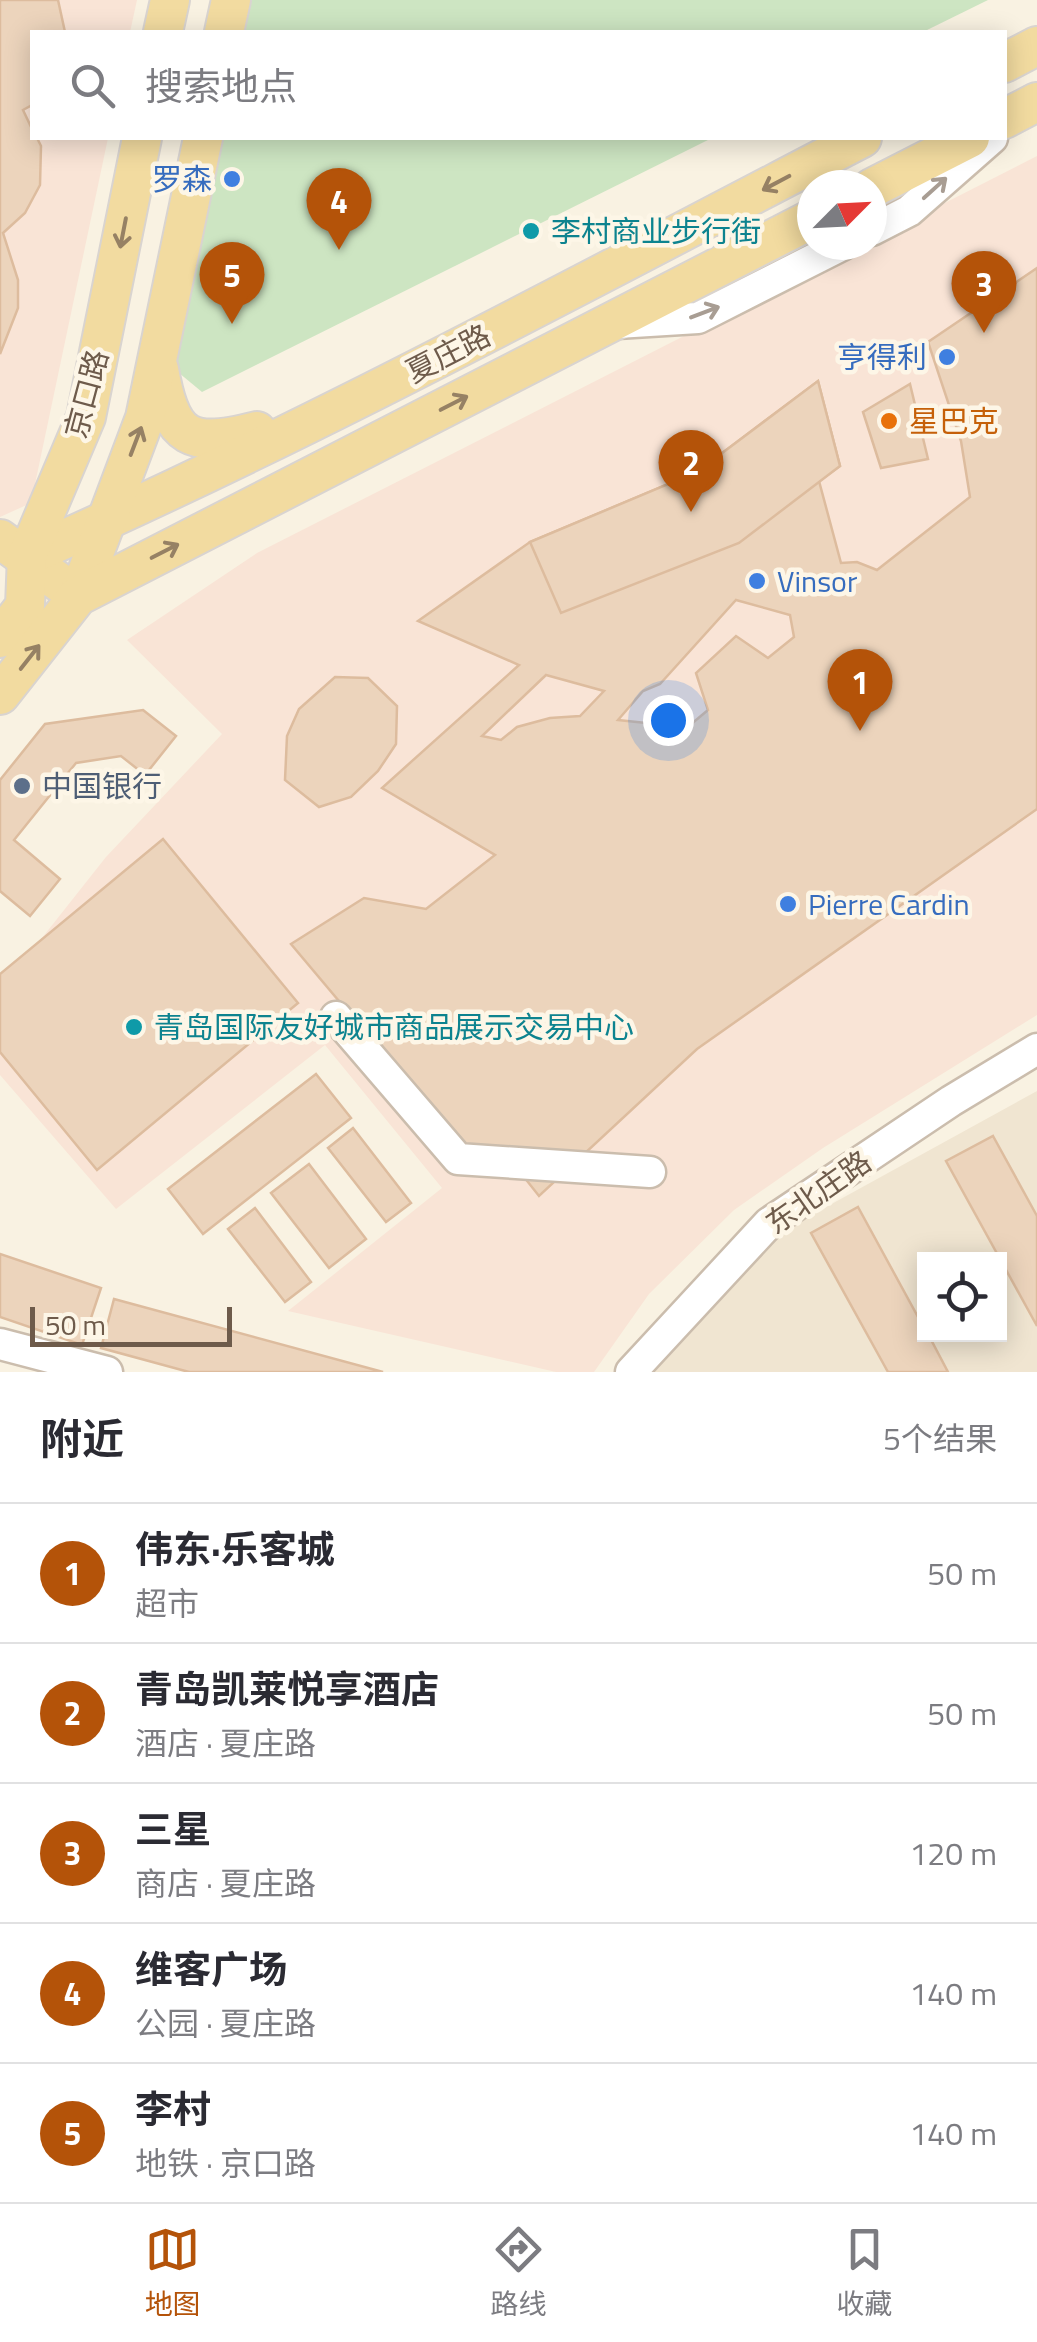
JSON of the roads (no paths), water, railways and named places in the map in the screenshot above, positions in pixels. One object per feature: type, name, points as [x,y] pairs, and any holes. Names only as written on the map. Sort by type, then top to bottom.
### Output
[{"type":"main road","points":[[164,30],[170,0]]},
{"type":"main road","points":[[224,30],[231,0]]},
{"type":"main road","points":[[1007,62],[1037,46]]},
{"type":"main road","name":"京口路","points":[[0,695],[40,602],[13,547],[86,417],[142,140]]},
{"type":"main road","name":"京口路","points":[[0,638],[40,602],[106,521],[146,418],[203,140]]},
{"type":"main road","name":"夏庄路","points":[[13,547],[106,521],[468,343],[858,140]]},
{"type":"main road","points":[[887,180],[966,140]]},
{"type":"main road","name":"夏庄路","points":[[40,602],[797,227]]},
{"type":"main road","points":[[158,360],[165,402],[180,426],[200,440],[218,441],[272,427],[304,424]]},
{"type":"main road","points":[[13,547],[40,602]]},
{"type":"street","points":[[887,222],[909,211],[990,140]]},
{"type":"street","points":[[609,323],[698,318],[812,260]]},
{"type":"street","points":[[336,1016],[458,1159],[650,1172]]},
{"type":"street","name":"东北庄路","points":[[630,1372],[769,1223],[1037,1048]]},
{"type":"street","points":[[0,1344],[107,1372]]},
{"type":"place","name":"罗森","points":[[232,179]]},
{"type":"place","name":"李村商业步行街","points":[[531,231]]},
{"type":"place","name":"维客广场","points":[[339,250]]},
{"type":"place","name":"李村","points":[[232,324]]},
{"type":"place","name":"三星","points":[[984,333]]},
{"type":"place","name":"亨得利","points":[[947,357]]},
{"type":"place","name":"星巴克","points":[[889,421]]},
{"type":"place","name":"青岛凯莱悦享酒店","points":[[691,512]]},
{"type":"place","name":"Vinsor","points":[[757,581]]},
{"type":"place","name":"伟东·乐客城","points":[[860,731]]},
{"type":"place","name":"中国银行","points":[[22,786]]},
{"type":"place","name":"Pierre Cardin","points":[[788,904]]},
{"type":"place","name":"青岛国际友好城市商品展示交易中心","points":[[134,1027]]}]
